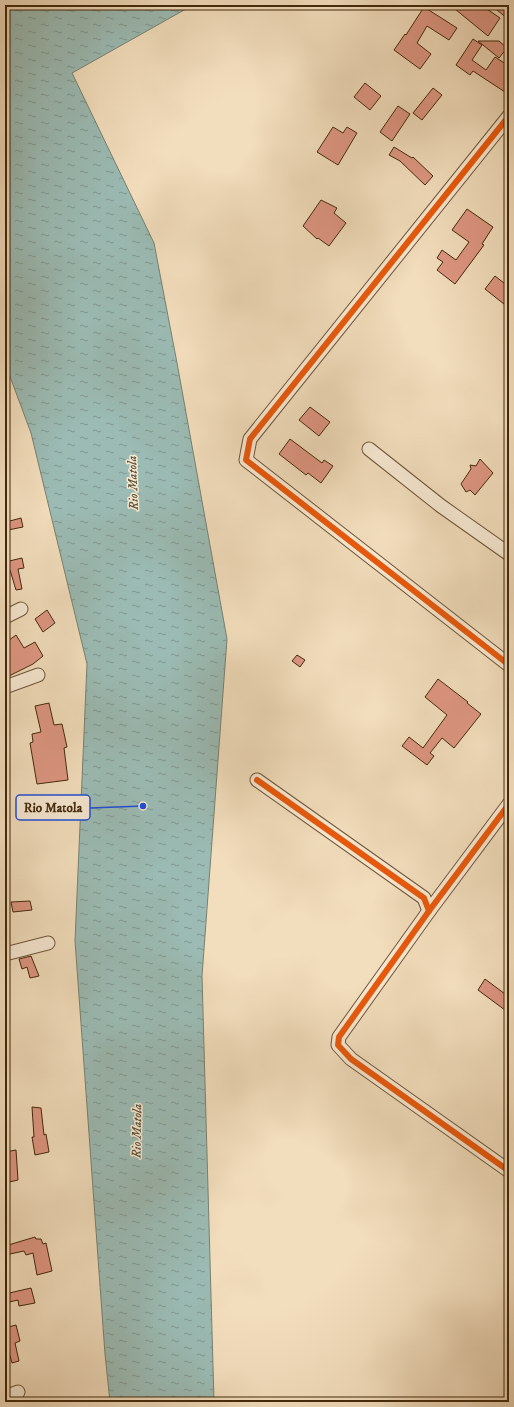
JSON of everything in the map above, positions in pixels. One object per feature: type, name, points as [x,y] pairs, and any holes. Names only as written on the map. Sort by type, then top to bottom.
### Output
[{"type":"street","points":[[509,116],[250,439],[246,460],[509,665]]},
{"type":"street","points":[[369,449],[441,506],[509,554]]},
{"type":"street","points":[[5,617],[20,609]]},
{"type":"street","points":[[5,688],[38,675]]},
{"type":"street","points":[[257,780],[424,898],[429,911]]},
{"type":"street","points":[[509,804],[429,911],[339,1037],[338,1045],[351,1059],[509,1171]]},
{"type":"street","points":[[5,954],[48,943]]},
{"type":"street","points":[[5,1397],[18,1392]]},
{"type":"water","points":[[5,5],[193,5],[72,73],[154,243],[227,639],[202,976],[214,1402],[110,1402],[105,1354],[75,941],[87,664],[31,433],[5,363]]},
{"type":"building","points":[[450,5],[481,5],[500,18],[488,36]]},
{"type":"building","points":[[491,5],[509,5],[509,20]]},
{"type":"building","points":[[424,7],[457,28],[449,40],[427,26],[417,43],[431,54],[420,69],[394,50],[405,34],[406,35]]},
{"type":"building","points":[[473,39],[482,45],[472,60],[486,70],[495,57],[509,66],[509,86],[505,92],[473,71],[470,75],[456,65]]},
{"type":"building","points":[[478,41],[499,41],[507,48],[499,58]]},
{"type":"building","points":[[365,83],[381,96],[370,110],[354,97]]},
{"type":"building","points":[[433,88],[442,95],[422,120],[413,113]]},
{"type":"building","points":[[398,106],[410,114],[392,141],[380,132]]},
{"type":"building","points":[[333,127],[343,133],[347,127],[357,133],[338,165],[317,152]]},
{"type":"building","points":[[394,147],[412,158],[413,157],[433,176],[425,185],[400,161],[389,155]]},
{"type":"building","points":[[321,200],[337,208],[334,213],[346,223],[329,246],[318,238],[317,239],[303,226]]},
{"type":"building","points":[[467,209],[493,227],[482,244],[484,245],[455,284],[437,270],[443,262],[437,258],[442,250],[456,260],[469,242],[452,230]]},
{"type":"building","points":[[495,276],[509,287],[509,308],[485,289]]},
{"type":"building","points":[[310,407],[330,422],[319,436],[299,420]]},
{"type":"building","points":[[290,439],[322,463],[324,460],[333,466],[321,483],[308,473],[306,475],[279,454]]},
{"type":"building","points":[[480,459],[493,473],[475,495],[470,490],[466,492],[461,484],[471,469],[470,465],[476,466]]},
{"type":"building","points":[[21,518],[23,527],[8,530],[6,522]]},
{"type":"building","points":[[22,558],[24,568],[18,569],[22,589],[16,590],[10,570],[5,571],[5,562]]},
{"type":"building","points":[[47,610],[55,623],[43,632],[35,619]]},
{"type":"building","points":[[16,635],[24,648],[35,642],[43,656],[33,664],[5,678],[5,643]]},
{"type":"building","points":[[297,655],[305,660],[300,667],[292,661]]},
{"type":"building","points":[[438,679],[481,714],[454,748],[442,738],[430,753],[434,756],[427,765],[402,746],[409,737],[423,748],[447,715],[425,697]]},
{"type":"building","points":[[49,703],[54,725],[62,724],[67,747],[64,748],[68,780],[37,784],[30,743],[33,742],[32,734],[41,732],[35,706]]},
{"type":"building","points":[[30,901],[32,910],[13,912],[11,902]]},
{"type":"building","points":[[31,956],[39,976],[30,978],[27,967],[22,969],[19,959]]},
{"type":"building","points":[[485,979],[509,997],[509,1013],[478,990]]},
{"type":"building","points":[[32,1107],[41,1108],[44,1135],[46,1134],[49,1152],[35,1155],[32,1137],[34,1137]]},
{"type":"building","points":[[16,1150],[18,1180],[5,1183],[5,1152]]},
{"type":"building","points":[[35,1237],[36,1239],[41,1239],[43,1244],[46,1243],[52,1271],[37,1275],[33,1253],[26,1255],[24,1251],[5,1255],[5,1246]]},
{"type":"building","points":[[31,1288],[35,1303],[19,1306],[18,1300],[5,1303],[5,1294]]},
{"type":"building","points":[[16,1325],[20,1341],[15,1343],[19,1361],[12,1363],[5,1338],[5,1328]]},
{"type":"cycle path","points":[[509,116],[250,439],[246,460],[509,665]]},
{"type":"cycle path","points":[[257,780],[424,898],[429,911]]},
{"type":"cycle path","points":[[509,804],[429,911],[339,1037],[338,1045],[351,1059],[509,1171]]},
{"type":"place","name":"Rio Matola","points":[[143,806]]}]
